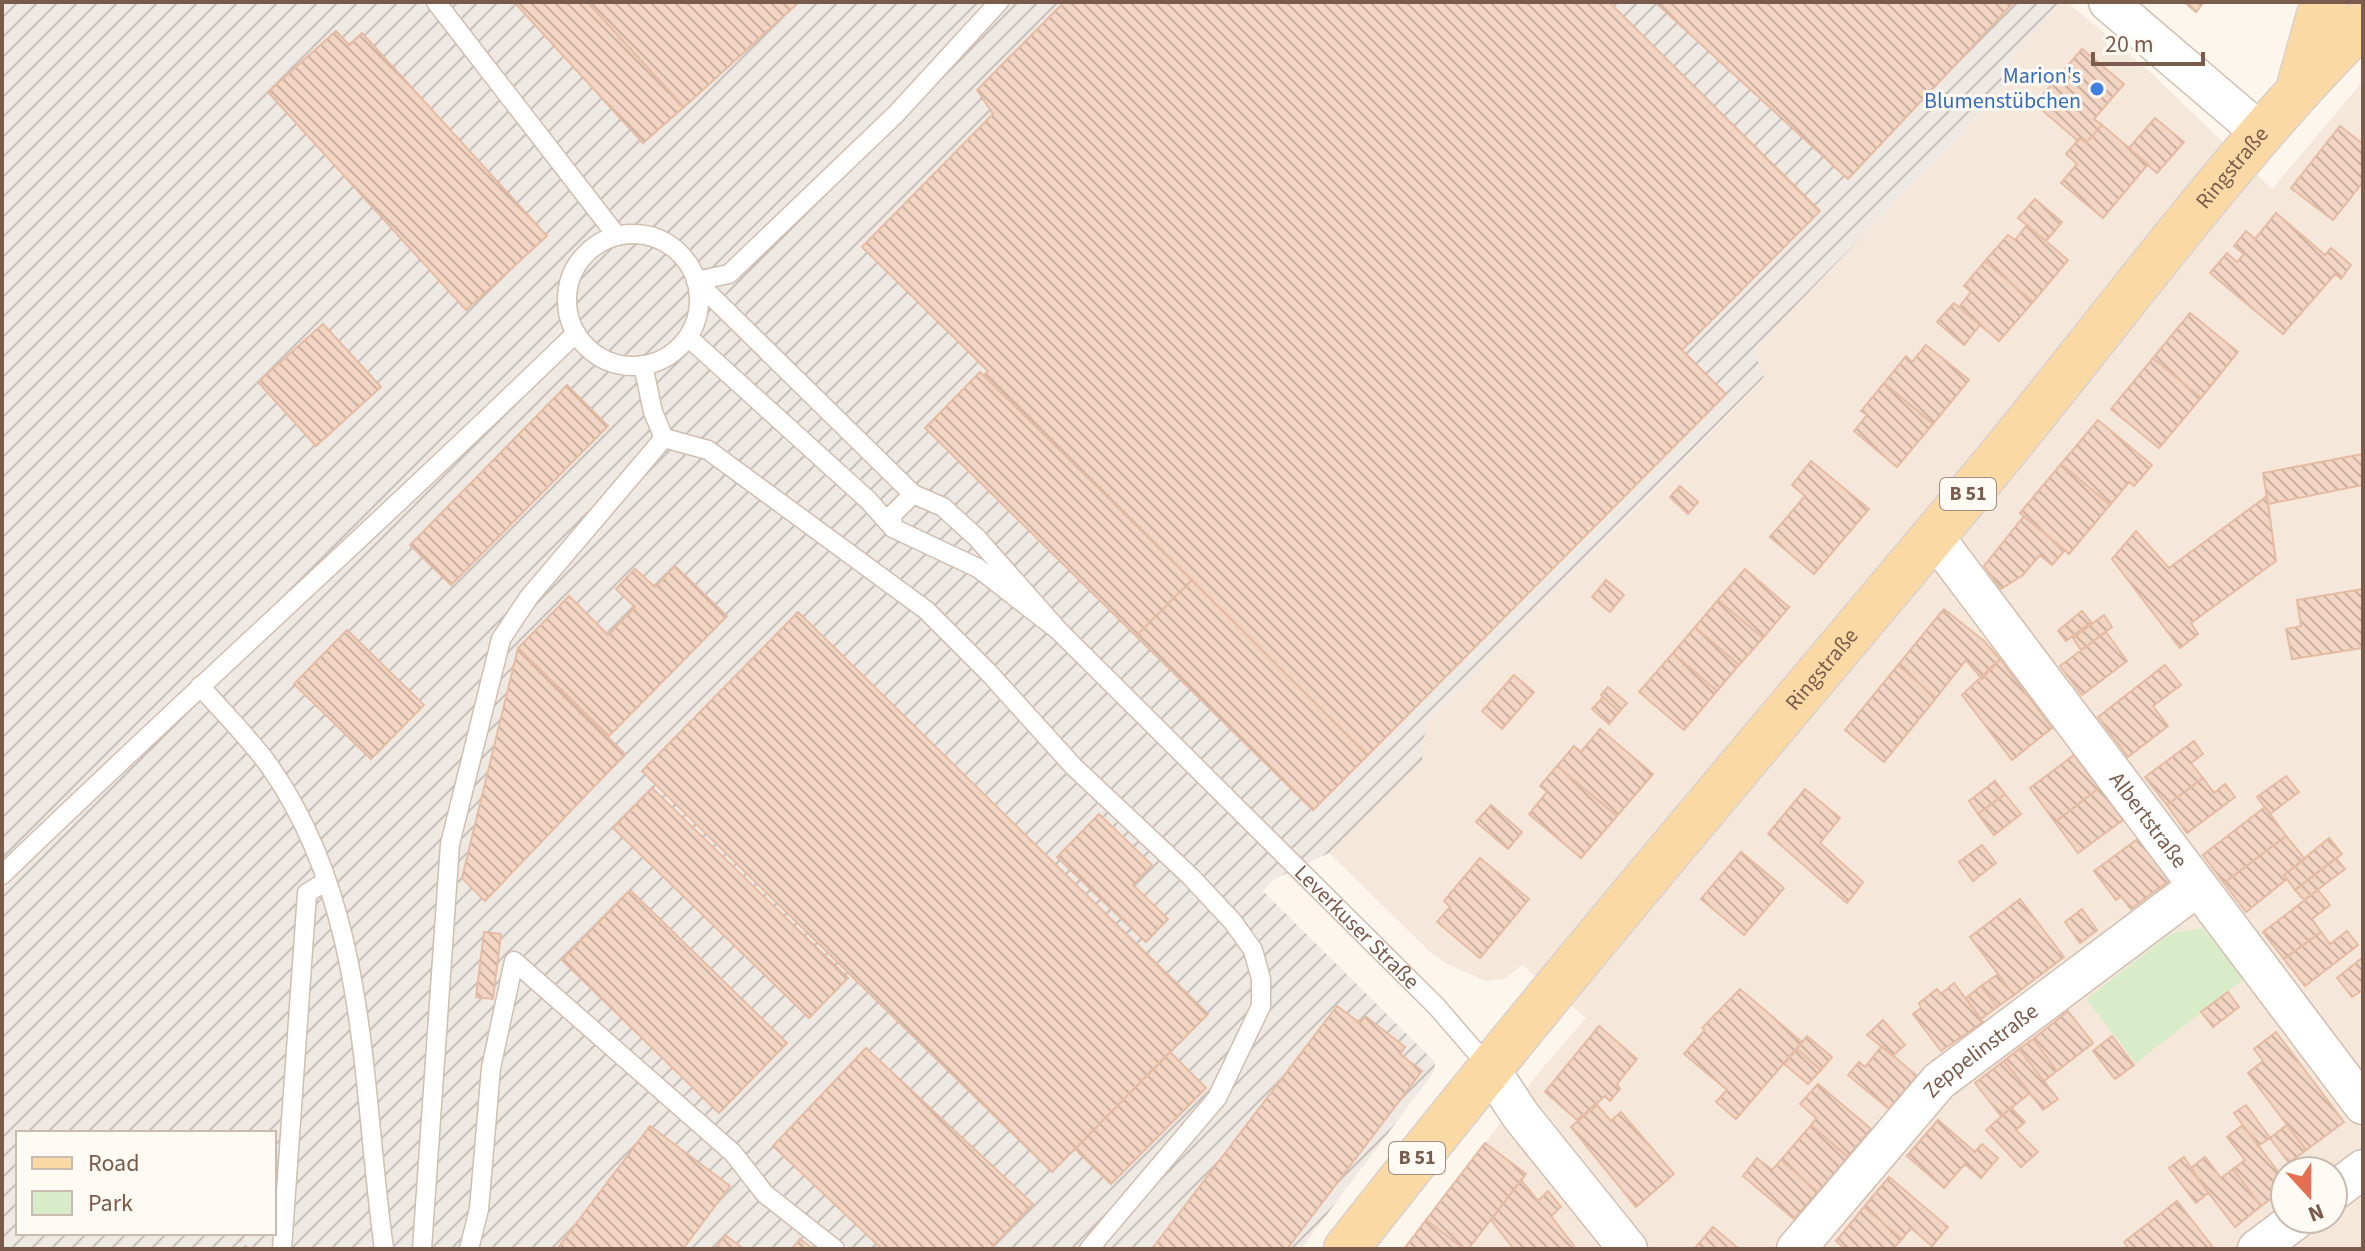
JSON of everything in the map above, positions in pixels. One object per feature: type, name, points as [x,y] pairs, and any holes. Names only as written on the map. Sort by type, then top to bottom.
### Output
[{"type":"main road","name":"Ringstraße","points":[[2298,89],[2319,15],[2326,2]]},
{"type":"main road","name":"Ringstraße","points":[[1346,1249],[1488,1066],[2085,355],[2260,132],[2363,23]]},
{"type":"street","points":[[2108,2],[2260,132]]},
{"type":"street","name":"Albertstraße","points":[[1934,536],[2363,1105]]},
{"type":"street","name":"Zeppelinstraße","points":[[1796,1249],[1939,1081],[2197,887]]},
{"type":"street","name":"Leverkuser Straße","points":[[1488,1066],[1521,1116],[1628,1249]]},
{"type":"street","points":[[2257,1249],[2276,1235]]},
{"type":"lane","points":[[436,2],[617,236]]},
{"type":"lane","points":[[696,281],[729,274],[896,114],[999,2]]},
{"type":"lane","points":[[617,236],[650,236],[665,242],[684,259],[696,281],[698,310],[688,337],[660,360],[643,365],[604,360],[576,333],[568,315],[567,294],[571,274],[582,257],[617,236]]},
{"type":"lane","name":"Leverkuser Straße","points":[[696,281],[913,494],[943,507],[977,538],[1059,631],[1437,1007],[1488,1066]]},
{"type":"lane","points":[[5,868],[394,510],[576,333]]},
{"type":"lane","points":[[688,337],[868,500],[893,528]]},
{"type":"lane","points":[[643,365],[653,412],[664,438]]},
{"type":"lane","points":[[422,1249],[450,844],[501,639],[529,597],[664,438]]},
{"type":"lane","points":[[664,438],[708,450],[926,610],[989,673],[1074,767],[1212,899],[1253,950],[1261,979],[1261,1006],[1217,1098],[1089,1249]]},
{"type":"lane","points":[[893,528],[892,515],[913,494]]},
{"type":"lane","name":"Leverkuser Straße","points":[[893,528],[978,568],[1059,631]]},
{"type":"lane","points":[[200,686],[268,764],[300,821],[325,882],[348,952],[360,1019],[373,1172],[384,1249]]},
{"type":"lane","points":[[282,1249],[307,893],[325,882]]},
{"type":"lane","points":[[469,1249],[479,1209],[491,1068],[514,961],[733,1153],[765,1194],[835,1249]]},
{"type":"shaded area","points":[[2,2],[2061,2],[2011,57],[2016,69],[2014,78],[1758,345],[1755,353],[1764,377],[1426,722],[1422,760],[1329,853],[1273,880],[1263,891],[1435,1062],[1434,1072],[1301,1249],[2,1249]]},
{"type":"shaded area","points":[[2061,2],[2067,2],[2150,72],[2272,189],[2363,81],[2363,1249],[1404,1249],[1540,1071],[1586,1018],[1522,965],[1504,979],[1486,981],[1447,964],[1431,953],[1329,853],[1422,760],[1426,722],[1764,378],[1755,353],[1758,345],[2014,78],[2016,69],[2011,57]]},
{"type":"green space","points":[[2202,928],[2245,978],[2136,1063],[2086,999],[2170,934]]},
{"type":"building","points":[[514,2],[587,2],[684,107],[643,143]]},
{"type":"building","points":[[587,2],[799,2],[684,107]]},
{"type":"building","points":[[1064,2],[1609,2],[1820,211],[1682,350],[1726,394],[1368,755],[984,375],[988,371],[862,247],[993,114],[977,90]]},
{"type":"building","points":[[1655,2],[2014,2],[1848,179]]},
{"type":"building","points":[[2184,2],[2204,2],[2196,12]]},
{"type":"building","points":[[336,31],[349,45],[362,33],[547,236],[466,310],[268,92]]},
{"type":"building","points":[[2082,49],[2124,84],[2094,119],[2102,125],[2086,143],[2080,138],[2078,141],[2035,104]]},
{"type":"building","points":[[2155,118],[2184,142],[2157,173],[2129,148]]},
{"type":"building","points":[[2102,125],[2148,164],[2103,218],[2061,183],[2077,164],[2066,154],[2080,138],[2086,143]]},
{"type":"building","points":[[2340,126],[2363,144],[2363,182],[2333,220],[2291,188]]},
{"type":"building","points":[[2035,199],[2062,222],[2046,241],[2018,218]]},
{"type":"building","points":[[2276,213],[2325,255],[2331,248],[2351,265],[2341,279],[2335,274],[2283,334],[2210,273],[2227,253],[2237,262],[2244,254],[2234,246],[2246,231],[2255,239]]},
{"type":"building","points":[[2027,225],[2068,260],[2033,302],[1985,261],[2008,235],[2015,240]]},
{"type":"building","points":[[1985,261],[2033,302],[1999,341],[1959,307],[1971,292],[1964,286]]},
{"type":"building","points":[[1954,303],[1980,325],[1964,345],[1937,322]]},
{"type":"building","points":[[2190,313],[2238,352],[2201,398],[2153,358]]},
{"type":"building","points":[[323,324],[381,387],[316,446],[258,382]]},
{"type":"building","points":[[1926,345],[1969,380],[1933,424],[1884,383],[1906,356],[1912,362]]},
{"type":"building","points":[[2153,358],[2201,398],[2159,448],[2111,409]]},
{"type":"building","points":[[980,372],[1192,580],[1136,636],[925,428]]},
{"type":"building","points":[[1884,383],[1933,424],[1897,467],[1854,431],[1867,415],[1861,411]]},
{"type":"building","points":[[567,385],[608,426],[451,585],[410,545]]},
{"type":"building","points":[[2098,420],[2152,465],[2134,486],[2129,482],[2110,505],[2061,464]]},
{"type":"building","points":[[2363,454],[2363,485],[2268,504],[2263,473]]},
{"type":"building","points":[[1811,461],[1869,509],[1814,574],[1770,537],[1805,496],[1792,485]]},
{"type":"building","points":[[2061,464],[2110,505],[2069,554],[2020,513]]},
{"type":"building","points":[[1680,486],[1698,502],[1688,514],[1670,497]]},
{"type":"building","points":[[2267,496],[2276,561],[2191,623],[2198,634],[2180,648],[2112,559],[2136,531],[2169,568]]},
{"type":"building","points":[[2024,516],[2065,550],[2052,565],[2040,555],[2023,575],[2001,589],[1984,566]]},
{"type":"building","points":[[675,566],[727,616],[609,736],[518,648],[569,596],[608,635],[635,607],[616,589],[635,569],[655,587]]},
{"type":"building","points":[[1745,569],[1789,607],[1763,638],[1718,600]]},
{"type":"building","points":[[1192,580],[1368,755],[1313,810],[1136,636]]},
{"type":"building","points":[[1606,580],[1624,595],[1610,612],[1592,597]]},
{"type":"building","points":[[2363,589],[2363,648],[2292,659],[2286,629],[2301,626],[2297,600]]},
{"type":"building","points":[[1718,600],[1763,638],[1739,665],[1695,627]]},
{"type":"building","points":[[1944,609],[1984,641],[2000,659],[1982,679],[1966,660],[1936,698],[1898,665]]},
{"type":"building","points":[[2082,611],[2091,622],[2066,641],[2058,631]]},
{"type":"building","points":[[798,612],[1208,1014],[1052,1172],[642,771]]},
{"type":"building","points":[[2104,615],[2112,627],[2081,650],[2073,638]]},
{"type":"building","points":[[1695,627],[1739,665],[1717,691],[1673,653]]},
{"type":"building","points":[[347,630],[424,705],[371,759],[294,684]]},
{"type":"building","points":[[2106,632],[2127,661],[2082,695],[2060,666]]},
{"type":"building","points":[[518,648],[625,754],[485,901],[462,878]]},
{"type":"building","points":[[1673,653],[1717,691],[1684,730],[1639,692]]},
{"type":"building","points":[[2000,659],[2052,728],[2012,760],[1962,695]]},
{"type":"building","points":[[1898,665],[1936,698],[1884,762],[1845,730]]},
{"type":"building","points":[[2165,665],[2181,685],[2153,706],[2168,726],[2128,757],[2098,717]]},
{"type":"building","points":[[1514,675],[1534,692],[1502,729],[1482,711]]},
{"type":"building","points":[[1608,687],[1627,703],[1619,712],[1601,695]]},
{"type":"building","points":[[1603,697],[1619,712],[1609,724],[1592,709]]},
{"type":"building","points":[[1600,729],[1653,774],[1617,816],[1557,766],[1574,746],[1581,752]]},
{"type":"building","points":[[2194,741],[2203,754],[2191,763],[2203,778],[2167,805],[2145,777]]},
{"type":"building","points":[[2074,755],[2099,788],[2055,822],[2030,788]]},
{"type":"building","points":[[1557,766],[1617,816],[1581,858],[1529,814],[1547,792],[1540,786]]},
{"type":"building","points":[[2286,776],[2299,792],[2270,814],[2257,797]]},
{"type":"building","points":[[2203,778],[2214,793],[2225,784],[2235,797],[2187,833],[2167,805]]},
{"type":"building","points":[[1995,781],[2005,794],[1978,814],[1969,801]]},
{"type":"building","points":[[652,788],[848,978],[809,1018],[613,828]]},
{"type":"building","points":[[2099,788],[2123,820],[2078,853],[2055,822]]},
{"type":"building","points":[[1805,789],[1840,818],[1820,843],[1863,882],[1847,903],[1768,834]]},
{"type":"building","points":[[2005,794],[2021,814],[1994,835],[1978,814]]},
{"type":"building","points":[[1491,805],[1522,832],[1508,849],[1476,822]]},
{"type":"building","points":[[2265,807],[2286,836],[2224,883],[2203,855]]},
{"type":"building","points":[[1099,814],[1152,865],[1133,885],[1168,919],[1146,942],[1057,857]]},
{"type":"building","points":[[2286,836],[2305,859],[2284,875],[2287,879],[2246,912],[2224,883]]},
{"type":"building","points":[[2139,838],[2170,880],[2131,909],[2121,896],[2116,900],[2094,871]]},
{"type":"building","points":[[2329,838],[2342,854],[2295,890],[2284,875]]},
{"type":"building","points":[[1982,845],[1996,863],[1973,881],[1959,862]]},
{"type":"building","points":[[1741,852],[1784,888],[1744,935],[1701,899]]},
{"type":"building","points":[[1480,858],[1529,899],[1480,958],[1437,922],[1450,907],[1444,901]]},
{"type":"building","points":[[2336,858],[2345,869],[2304,900],[2295,890]]},
{"type":"building","points":[[630,890],[787,1043],[719,1113],[562,960]]},
{"type":"building","points":[[2318,890],[2330,905],[2312,919],[2321,932],[2284,959],[2263,932]]},
{"type":"building","points":[[2020,899],[2064,957],[2014,995],[1970,937]]},
{"type":"building","points":[[2082,909],[2097,930],[2080,943],[2065,922]]},
{"type":"building","points":[[2347,931],[2358,945],[2305,986],[2284,959],[2321,932],[2330,944]]},
{"type":"building","points":[[484,932],[501,934],[493,999],[476,997]]},
{"type":"building","points":[[2363,957],[2363,990],[2352,997],[2337,978]]},
{"type":"building","points":[[1998,974],[2014,995],[1997,1007],[1981,986]]},
{"type":"building","points":[[1954,983],[1983,1022],[1941,1051],[1913,1014],[1921,1008],[1919,1003],[1937,989],[1941,994]]},
{"type":"building","points":[[1981,986],[1997,1007],[1981,1019],[1966,998]]},
{"type":"building","points":[[1740,989],[1802,1042],[1736,1119],[1716,1102],[1727,1090],[1684,1054],[1705,1030],[1702,1028]]},
{"type":"building","points":[[2228,992],[2239,1007],[2213,1027],[2201,1012]]},
{"type":"building","points":[[1337,1006],[1360,1023],[1365,1016],[1405,1047],[1400,1054],[1422,1071],[1287,1249],[1152,1249]]},
{"type":"building","points":[[2068,1011],[2093,1043],[2057,1071],[2033,1039]]},
{"type":"building","points":[[1883,1020],[1905,1045],[1893,1056],[1867,1035]]},
{"type":"building","points":[[1599,1026],[1637,1059],[1617,1084],[1620,1089],[1610,1101],[1605,1096],[1577,1120],[1545,1092]]},
{"type":"building","points":[[2276,1032],[2344,1122],[2306,1150],[2248,1073],[2263,1061],[2254,1049]]},
{"type":"building","points":[[1807,1036],[1832,1057],[1821,1070],[1797,1049]]},
{"type":"building","points":[[2112,1036],[2134,1065],[2115,1079],[2093,1051]]},
{"type":"building","points":[[2033,1039],[2057,1071],[2044,1081],[2019,1049]]},
{"type":"building","points":[[1882,1046],[1917,1076],[1889,1109],[1848,1075],[1859,1062],[1865,1067]]},
{"type":"building","points":[[866,1048],[1033,1204],[990,1249],[882,1249],[773,1146]]},
{"type":"building","points":[[1797,1049],[1821,1070],[1808,1084],[1784,1064]]},
{"type":"building","points":[[2019,1049],[2058,1099],[2043,1110],[2004,1061]]},
{"type":"building","points":[[1170,1052],[1206,1088],[1111,1184],[1075,1149]]},
{"type":"building","points":[[2004,1061],[2030,1093],[2001,1116],[1975,1083]]},
{"type":"building","points":[[1818,1084],[1871,1129],[1848,1157],[1811,1125],[1816,1118],[1800,1104]]},
{"type":"building","points":[[1597,1105],[1611,1121],[1621,1112],[1674,1174],[1636,1207],[1571,1127]]},
{"type":"building","points":[[2246,1105],[2270,1138],[2258,1146],[2234,1113]]},
{"type":"building","points":[[2011,1108],[2025,1122],[2016,1130],[2038,1152],[2021,1167],[1986,1130]]},
{"type":"building","points":[[1938,1120],[1975,1152],[1982,1144],[1998,1158],[1981,1178],[1965,1164],[1944,1188],[1907,1156]]},
{"type":"building","points":[[1811,1125],[1848,1157],[1818,1192],[1781,1160]]},
{"type":"building","points":[[2243,1125],[2269,1160],[2269,1200],[2261,1206],[2233,1169],[2245,1160],[2227,1137]]},
{"type":"building","points":[[2287,1125],[2306,1150],[2299,1155],[2283,1155],[2270,1138]]},
{"type":"building","points":[[650,1126],[730,1186],[683,1249],[557,1249]]},
{"type":"building","points":[[1485,1143],[1526,1174],[1468,1249],[1464,1249],[1426,1220]]},
{"type":"building","points":[[2184,1157],[2208,1193],[2196,1203],[2169,1168]]},
{"type":"building","points":[[2205,1157],[2221,1178],[2233,1169],[2261,1206],[2235,1227],[2190,1169]]},
{"type":"building","points":[[1757,1158],[1772,1170],[1781,1160],[1818,1192],[1794,1219],[1743,1176]]},
{"type":"building","points":[[1889,1177],[1948,1227],[1932,1246],[1911,1228],[1902,1239],[1864,1207]]},
{"type":"building","points":[[1521,1180],[1538,1201],[1548,1191],[1561,1207],[1551,1216],[1574,1246],[1571,1249],[1514,1249],[1491,1220]]},
{"type":"building","points":[[2177,1201],[2212,1246],[2208,1249],[2129,1249],[2124,1242]]},
{"type":"building","points":[[1864,1207],[1902,1239],[1893,1249],[1845,1249],[1836,1241]]},
{"type":"building","points":[[1426,1220],[1464,1249],[1404,1249]]},
{"type":"building","points":[[1713,1227],[1739,1249],[1694,1249]]},
{"type":"building","points":[[725,1235],[744,1249],[715,1249]]},
{"type":"building","points":[[800,1239],[813,1249],[792,1249]]},
{"type":"place","name":"Marion's Blumenstübchen","points":[[2097,89]]}]
